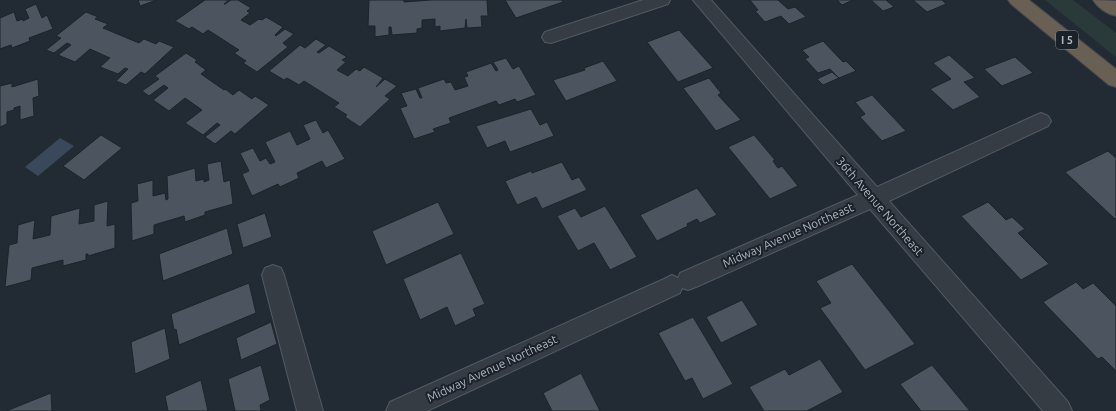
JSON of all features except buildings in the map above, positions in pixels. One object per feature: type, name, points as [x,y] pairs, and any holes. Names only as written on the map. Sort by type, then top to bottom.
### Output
[{"type":"highway","name":"I 5","points":[[1017,0],[1116,80]]},
{"type":"highway","points":[[1102,0],[1116,10]]},
{"type":"street","points":[[551,37],[662,0]]},
{"type":"street","name":"36th Avenue Northeast","points":[[701,0],[1059,411]]},
{"type":"street","name":"Midway Avenue Northeast","points":[[399,411],[850,207],[889,192],[1041,121]]},
{"type":"street","points":[[273,275],[310,411]]},
{"type":"shaded area","points":[[1045,0],[1073,0],[1116,33],[1116,57]]},
{"type":"water","points":[[60,138],[74,146],[38,176],[25,167]]}]
